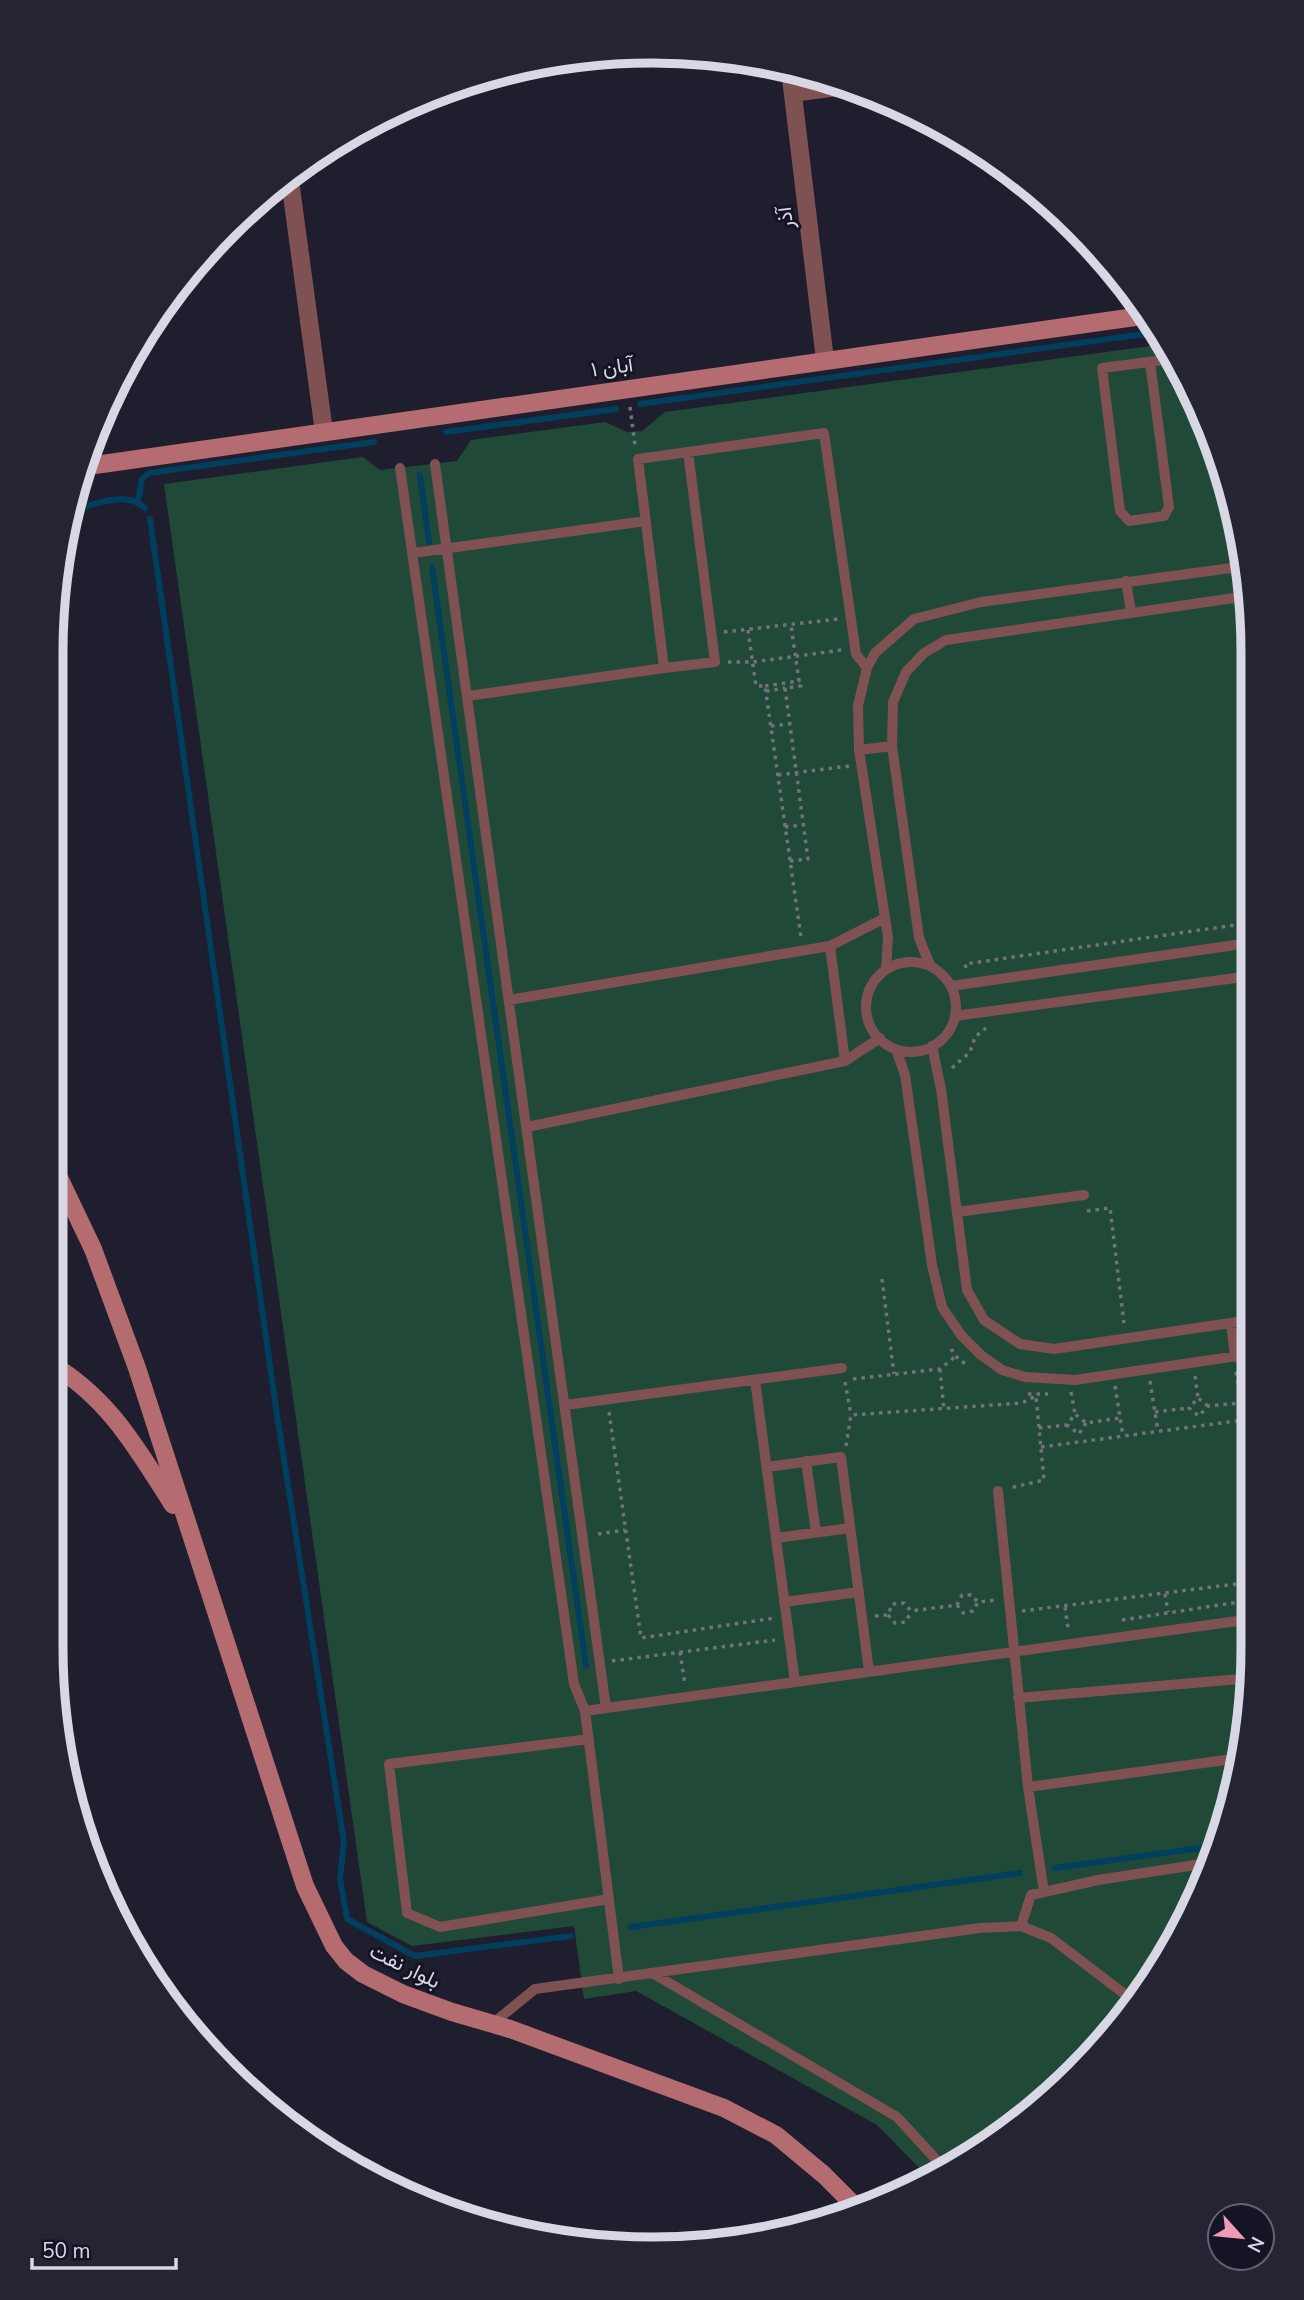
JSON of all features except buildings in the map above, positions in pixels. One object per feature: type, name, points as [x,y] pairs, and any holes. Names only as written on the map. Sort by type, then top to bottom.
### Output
[{"type":"street","name":"آذر","points":[[791,80],[825,360]]},
{"type":"street","points":[[793,93],[824,89]]},
{"type":"street","points":[[291,187],[324,432]]},
{"type":"street","name":"آبان ۱","points":[[93,465],[1136,317]]},
{"type":"street","points":[[63,1187],[98,1261],[137,1368],[187,1525]]},
{"type":"street","points":[[63,1371],[81,1381],[127,1434],[187,1525]]},
{"type":"street","name":"بلوار نفت","points":[[187,1525],[305,1886],[334,1946],[346,1961],[363,1974],[403,1994],[733,2112],[776,2135],[851,2202]]},
{"type":"lane","points":[[1150,362],[1169,507],[1164,516],[1129,520],[1120,511],[1102,368],[1163,360]]},
{"type":"lane","points":[[664,668],[638,459],[824,433],[855,648],[867,668]]},
{"type":"lane","points":[[468,695],[715,662],[688,452]]},
{"type":"lane","points":[[435,464],[606,1708]]},
{"type":"lane","points":[[400,468],[572,1670],[585,1711],[619,1979]]},
{"type":"lane","points":[[413,553],[646,521]]},
{"type":"lane","points":[[886,969],[885,918],[859,750],[858,706],[867,668],[876,653],[914,619],[981,602],[1235,567]]},
{"type":"lane","points":[[1126,581],[1131,612]]},
{"type":"lane","points":[[930,965],[919,939],[892,746],[893,702],[906,671],[924,653],[946,640],[1238,597]]},
{"type":"lane","points":[[859,750],[892,746]]},
{"type":"lane","points":[[509,1000],[830,946],[885,918]]},
{"type":"lane","points":[[951,986],[1241,944]]},
{"type":"lane","points":[[830,946],[845,1061]]},
{"type":"lane","points":[[915,962],[930,965],[942,974],[951,986],[956,1001],[955,1016],[949,1031],[932,1046],[911,1052],[896,1049],[880,1038],[868,1020],[866,1005],[876,979],[886,969],[915,962]]},
{"type":"lane","points":[[955,1016],[1241,977]]},
{"type":"lane","points":[[527,1127],[845,1061],[880,1038]]},
{"type":"lane","points":[[932,1046],[941,1088],[967,1290],[984,1320],[1020,1344],[1054,1349],[1241,1322]]},
{"type":"lane","points":[[896,1049],[905,1075],[932,1265],[942,1307],[974,1348],[1002,1370],[1046,1380],[1114,1380],[1241,1356]]},
{"type":"lane","points":[[957,1212],[1084,1195]]},
{"type":"lane","points":[[1231,1323],[1235,1357]]},
{"type":"lane","points":[[565,1405],[842,1368]]},
{"type":"lane","points":[[755,1380],[794,1682]]},
{"type":"lane","points":[[766,1467],[841,1457],[869,1671]]},
{"type":"lane","points":[[806,1461],[816,1532]]},
{"type":"lane","points":[[998,1491],[1028,1787],[1044,1892]]},
{"type":"lane","points":[[776,1538],[850,1528]]},
{"type":"lane","points":[[784,1602],[859,1592]]},
{"type":"lane","points":[[585,1711],[1241,1620]]},
{"type":"lane","points":[[1018,1698],[1240,1679]]},
{"type":"lane","points":[[589,1739],[389,1764],[407,1913],[440,1927],[609,1899]]},
{"type":"lane","points":[[1028,1787],[1231,1759]]},
{"type":"lane","points":[[1021,1926],[1031,1895],[1199,1865]]},
{"type":"lane","points":[[492,2024],[536,1989],[654,1975],[980,1928],[1021,1926],[1051,1938],[1127,1996]]},
{"type":"lane","points":[[654,1975],[897,2117],[938,2162]]},
{"type":"path","points":[[626,388],[638,459]]},
{"type":"path","points":[[712,634],[851,618]]},
{"type":"path","points":[[748,630],[757,686],[785,688],[801,686],[791,625]]},
{"type":"path","points":[[715,662],[753,662],[855,648]]},
{"type":"path","points":[[766,688],[799,681]]},
{"type":"path","points":[[766,688],[803,950]]},
{"type":"path","points":[[785,688],[808,859],[790,862]]},
{"type":"path","points":[[771,726],[790,724]]},
{"type":"path","points":[[778,775],[861,764]]},
{"type":"path","points":[[785,827],[803,825]]},
{"type":"path","points":[[969,984],[965,964],[1241,924]]},
{"type":"path","points":[[941,1088],[953,1064],[970,1052],[975,1037],[982,1028],[990,1027]]},
{"type":"path","points":[[1084,1195],[1085,1211],[1110,1208],[1124,1325]]},
{"type":"path","points":[[882,1279],[894,1374]]},
{"type":"path","points":[[1114,1327],[1137,1324]]},
{"type":"path","points":[[948,1345],[956,1355],[978,1370]]},
{"type":"path","points":[[841,1457],[851,1415],[844,1380],[940,1369],[956,1355]]},
{"type":"path","points":[[940,1369],[944,1410]]},
{"type":"path","points":[[1194,1375],[1198,1398],[1208,1406],[1241,1404],[1236,1370],[1241,1369]]},
{"type":"path","points":[[1183,1377],[1208,1373]]},
{"type":"path","points":[[1149,1375],[1161,1380]]},
{"type":"path","points":[[1139,1383],[1149,1375]]},
{"type":"path","points":[[1149,1375],[1158,1431]]},
{"type":"path","points":[[1114,1380],[1127,1384]]},
{"type":"path","points":[[1104,1387],[1114,1380]]},
{"type":"path","points":[[1114,1380],[1123,1436]]},
{"type":"path","points":[[1018,1390],[1036,1396]]},
{"type":"path","points":[[851,1415],[929,1407],[944,1410],[1022,1403],[1036,1396],[1082,1390]]},
{"type":"path","points":[[1071,1391],[1075,1414],[1086,1423]]},
{"type":"path","points":[[998,1491],[1044,1480],[1036,1396]]},
{"type":"path","points":[[1155,1412],[1189,1408],[1198,1398]]},
{"type":"path","points":[[607,1399],[641,1638],[786,1617]]},
{"type":"path","points":[[1199,1416],[1208,1406]]},
{"type":"path","points":[[1189,1408],[1199,1416],[1200,1426]]},
{"type":"path","points":[[1067,1425],[1075,1414]]},
{"type":"path","points":[[1080,1442],[1079,1433],[1086,1423],[1120,1418]]},
{"type":"path","points":[[1041,1447],[1241,1420]]},
{"type":"path","points":[[1039,1428],[1067,1425],[1079,1433]]},
{"type":"path","points":[[598,1534],[625,1530]]},
{"type":"path","points":[[1010,1612],[1241,1584]]},
{"type":"path","points":[[1166,1594],[1168,1613]]},
{"type":"path","points":[[957,1605],[962,1595],[971,1595],[978,1602]]},
{"type":"path","points":[[978,1602],[1008,1599]]},
{"type":"path","points":[[957,1605],[963,1613],[973,1611],[978,1602]]},
{"type":"path","points":[[1118,1621],[1241,1602]]},
{"type":"path","points":[[888,1615],[892,1604],[904,1603],[911,1611]]},
{"type":"path","points":[[911,1611],[957,1605]]},
{"type":"path","points":[[1065,1607],[1068,1629]]},
{"type":"path","points":[[888,1615],[895,1623],[906,1622],[911,1611]]},
{"type":"path","points":[[862,1618],[888,1615]]},
{"type":"path","points":[[1057,1630],[1080,1626]]},
{"type":"path","points":[[600,1663],[789,1638]]},
{"type":"path","points":[[680,1652],[686,1697]]},
{"type":"green space","points":[[1154,345],[1180,391],[1210,463],[1230,537],[1236,575],[1241,652],[1241,1648],[1240,1687],[1230,1763],[1210,1837],[1180,1909],[1142,1975],[1119,2007],[1095,2036],[1040,2091],[979,2138],[922,2171],[877,2125],[636,1991],[584,1999],[574,1926],[412,1946],[367,1922],[164,484],[363,457],[380,470],[457,461],[471,440],[605,422],[627,432],[642,431],[665,412]]},
{"type":"waterway","points":[[640,404],[1147,334]]},
{"type":"waterway","points":[[446,432],[616,409]]},
{"type":"waterway","points":[[138,501],[142,479],[149,473],[374,442]]},
{"type":"waterway","points":[[420,475],[429,542]]},
{"type":"waterway","points":[[81,507],[120,499],[129,500],[145,508]]},
{"type":"waterway","points":[[150,519],[277,1415],[344,1842],[340,1879],[347,1919],[415,1956],[571,1936]]},
{"type":"waterway","points":[[432,567],[586,1666]]},
{"type":"waterway","points":[[1055,1868],[1206,1847]]},
{"type":"waterway","points":[[631,1927],[1020,1873]]}]
